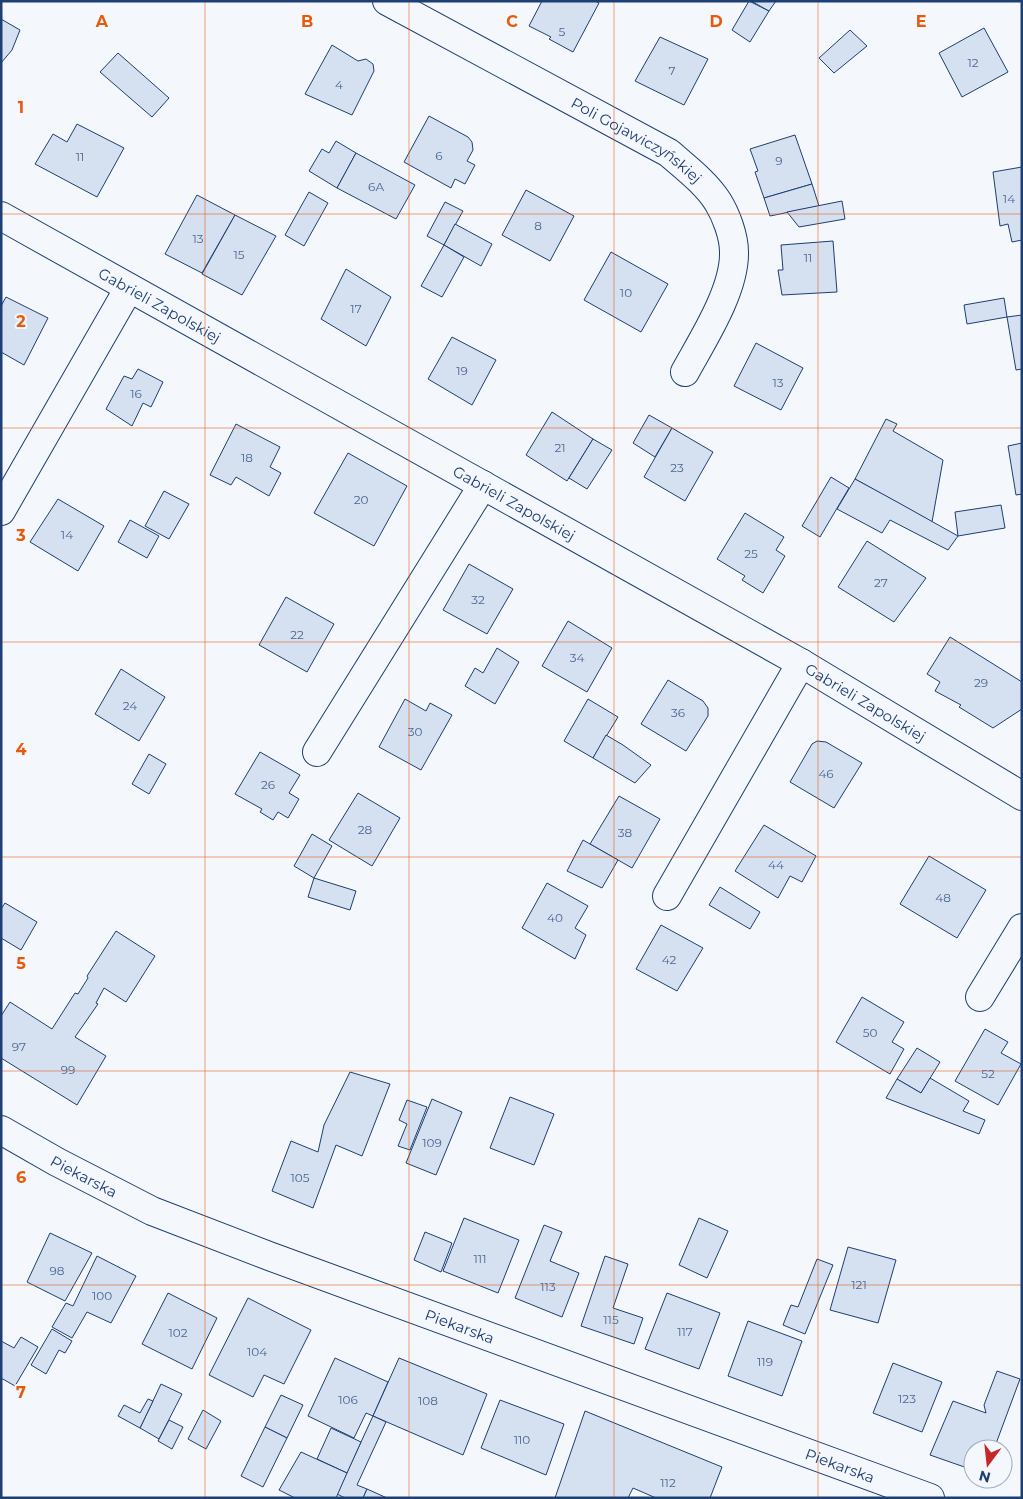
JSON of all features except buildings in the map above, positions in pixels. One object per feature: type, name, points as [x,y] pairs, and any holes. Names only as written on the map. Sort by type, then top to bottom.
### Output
[{"type":"street","name":"Poli Gojawiczyńskiej","points":[[387,1],[669,153],[695,176],[718,202],[730,231],[734,253],[729,284],[714,320],[685,372]]},
{"type":"street","name":"Gabrieli Zapolskiej","points":[[1,216],[801,663],[1022,796]]},
{"type":"street","points":[[1,511],[130,288]]},
{"type":"street","points":[[316,752],[483,485]]},
{"type":"street","points":[[667,896],[801,663]]},
{"type":"street","points":[[980,996],[1022,928]]},
{"type":"street","name":"Piekarska","points":[[1,1130],[57,1162],[152,1211],[278,1260],[930,1498]]}]
